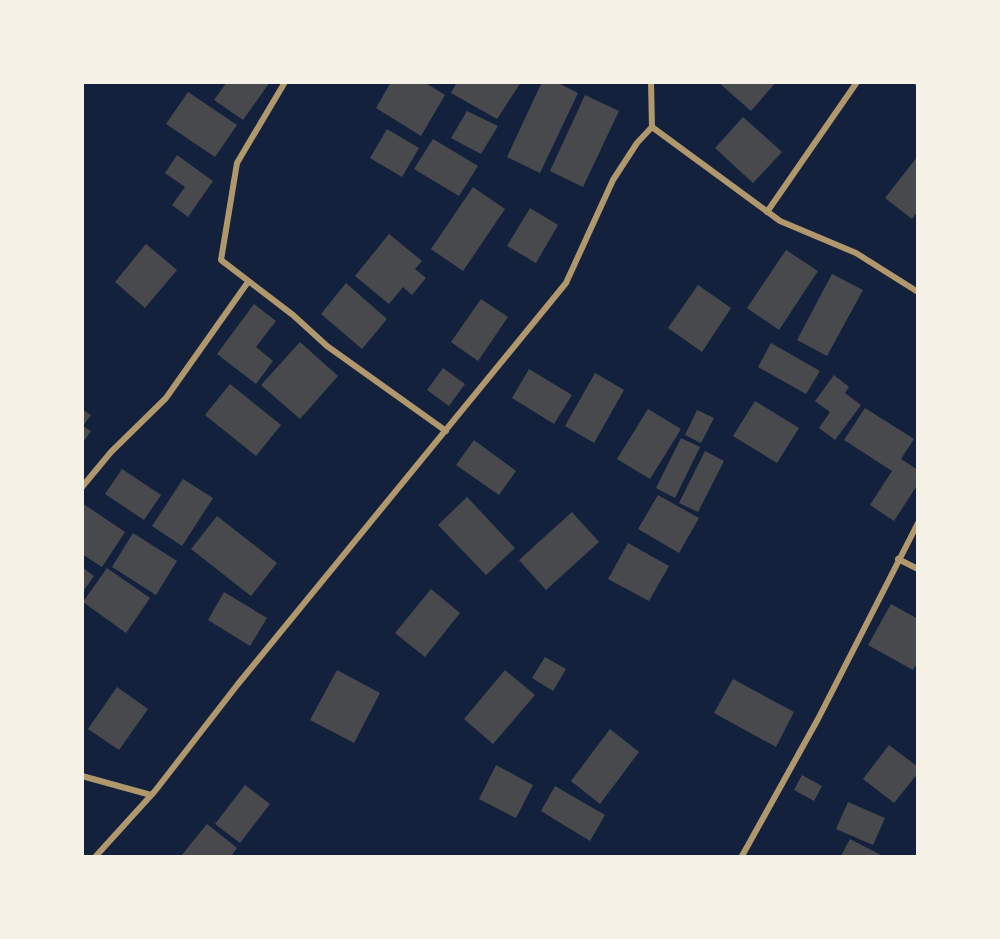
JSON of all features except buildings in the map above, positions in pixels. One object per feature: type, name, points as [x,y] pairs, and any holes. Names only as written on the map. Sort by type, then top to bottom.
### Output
[{"type":"street","points":[[285,82],[237,163],[221,260],[293,315],[327,346],[446,430]]},
{"type":"street","points":[[96,856],[151,795],[566,283],[613,180],[637,143],[652,127],[651,82]]},
{"type":"street","points":[[767,212],[857,82]]},
{"type":"street","points":[[652,127],[780,221],[856,253],[918,292]]},
{"type":"street","points":[[82,487],[111,452],[166,398],[248,282]]},
{"type":"street","points":[[742,856],[818,719],[898,559],[918,524]]},
{"type":"street","points":[[898,559],[918,568]]},
{"type":"street","points":[[82,776],[151,795]]}]
